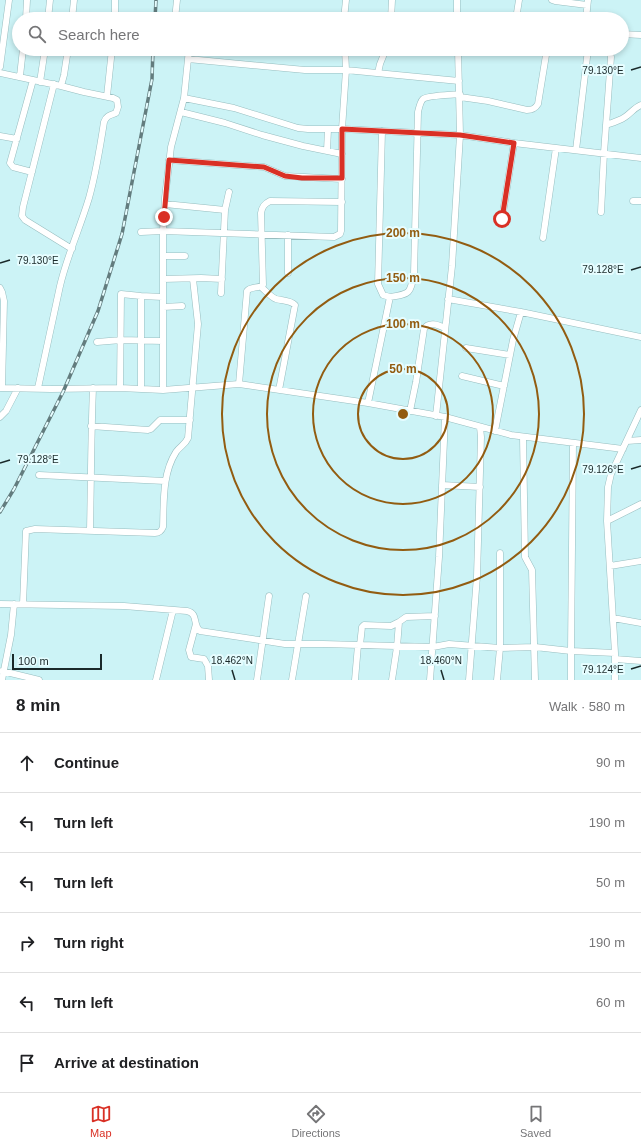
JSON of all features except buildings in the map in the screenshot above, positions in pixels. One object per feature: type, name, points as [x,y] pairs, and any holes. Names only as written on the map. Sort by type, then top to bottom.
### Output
[{"type":"street","points":[[0,67],[9,0]]},
{"type":"street","points":[[26,12],[27,0]]},
{"type":"street","points":[[49,12],[50,0]]},
{"type":"street","points":[[73,12],[74,0]]},
{"type":"street","points":[[115,0],[115,12]]},
{"type":"street","points":[[176,12],[177,0]]},
{"type":"street","points":[[345,12],[346,0]]},
{"type":"street","points":[[391,12],[392,0]]},
{"type":"street","points":[[457,0],[457,12]]},
{"type":"street","points":[[517,12],[519,0]]},
{"type":"street","points":[[552,0],[588,2],[587,12]]},
{"type":"street","points":[[629,34],[641,35]]},
{"type":"street","points":[[20,76],[22,56]]},
{"type":"street","points":[[40,82],[44,56]]},
{"type":"street","points":[[61,86],[67,56]]},
{"type":"street","points":[[107,96],[111,56]]},
{"type":"street","points":[[162,390],[163,231],[165,204],[171,147],[184,98],[188,56]]},
{"type":"street","points":[[142,232],[163,231],[334,237],[340,234],[345,56]]},
{"type":"street","points":[[378,73],[383,56]]},
{"type":"street","points":[[436,416],[452,266],[460,135],[458,56]]},
{"type":"street","points":[[382,131],[378,284],[384,295],[390,297],[408,293],[414,274],[418,112],[420,103],[428,97],[460,95],[532,110],[536,108],[538,104],[546,56]]},
{"type":"street","points":[[576,150],[587,56]]},
{"type":"street","points":[[601,212],[611,56]]},
{"type":"street","points":[[188,59],[305,70],[346,70],[459,81]]},
{"type":"street","points":[[0,73],[20,76],[40,82],[107,96],[117,100],[118,107],[116,113],[109,115],[106,118],[90,192],[64,270],[38,388]]},
{"type":"street","points":[[32,172],[11,166],[11,160],[33,80]]},
{"type":"street","points":[[54,84],[22,216],[25,220],[72,249]]},
{"type":"street","points":[[184,98],[234,108],[298,128],[460,135],[641,158]]},
{"type":"street","points":[[606,125],[626,117],[635,108],[641,105]]},
{"type":"street","points":[[181,112],[225,123],[303,146],[342,154]]},
{"type":"street","points":[[327,151],[328,129]]},
{"type":"street","points":[[0,136],[17,139]]},
{"type":"street","points":[[502,219],[514,143]]},
{"type":"street","points":[[543,238],[556,148]]},
{"type":"street","points":[[169,160],[264,167],[285,176],[302,178],[342,178]]},
{"type":"street","points":[[221,293],[223,233],[225,210],[229,192]]},
{"type":"street","points":[[261,287],[263,285],[262,207],[270,201],[342,202]]},
{"type":"street","points":[[633,201],[641,201]]},
{"type":"street","points":[[165,204],[225,210]]},
{"type":"street","points":[[288,235],[288,274]]},
{"type":"street","points":[[163,256],[185,256]]},
{"type":"street","points":[[163,279],[222,279]]},
{"type":"street","points":[[23,604],[26,531],[35,529],[159,533],[162,531],[165,481],[171,461],[177,450],[186,443],[188,438],[198,324],[193,279]]},
{"type":"street","points":[[239,384],[247,291],[249,289],[261,287]]},
{"type":"street","points":[[261,287],[275,299],[290,302],[295,305],[279,390]]},
{"type":"street","points":[[0,288],[4,301],[2,323],[1,388],[120,388],[162,390],[239,384],[368,403],[445,417],[511,436],[623,449]]},
{"type":"street","points":[[120,388],[122,294],[163,297]]},
{"type":"street","points":[[141,296],[141,389]]},
{"type":"street","points":[[368,403],[390,297]]},
{"type":"street","points":[[448,299],[521,312],[641,337]]},
{"type":"street","points":[[163,307],[182,306]]},
{"type":"street","points":[[495,431],[513,340],[521,312]]},
{"type":"street","points":[[410,411],[424,329],[428,324],[446,328]]},
{"type":"street","points":[[97,342],[121,340],[163,341]]},
{"type":"street","points":[[466,348],[510,355]]},
{"type":"street","points":[[462,376],[504,386]]},
{"type":"street","points":[[0,417],[6,411],[18,388]]},
{"type":"street","points":[[90,531],[91,426],[93,388]]},
{"type":"street","points":[[614,680],[615,656],[607,521],[608,486],[611,474],[641,410]]},
{"type":"street","points":[[430,680],[435,616],[445,417]]},
{"type":"street","points":[[91,426],[148,430],[160,420],[190,420]]},
{"type":"street","points":[[469,680],[477,576],[481,437],[480,427]]},
{"type":"street","points":[[523,437],[525,556],[532,570],[535,680]]},
{"type":"street","points":[[627,441],[641,440]]},
{"type":"street","points":[[571,680],[573,443]]},
{"type":"street","points":[[39,475],[165,481]]},
{"type":"street","points":[[442,484],[480,486]]},
{"type":"street","points":[[607,521],[641,504]]},
{"type":"street","points":[[497,680],[500,648],[500,553]]},
{"type":"street","points":[[610,566],[641,561]]},
{"type":"street","points":[[257,680],[269,596]]},
{"type":"street","points":[[292,680],[306,596]]},
{"type":"street","points":[[0,604],[124,606],[192,612],[194,614],[197,628],[200,631],[285,644],[397,647],[433,647],[449,644],[500,648],[535,647],[615,656],[641,661]]},
{"type":"street","points":[[2,680],[2,671],[11,635],[14,604]]},
{"type":"street","points":[[156,680],[173,610]]},
{"type":"street","points":[[355,680],[359,645],[362,627],[364,625],[391,626],[409,616],[435,616]]},
{"type":"street","points":[[613,618],[641,623]]},
{"type":"street","points":[[392,680],[399,622]]},
{"type":"street","points":[[196,624],[189,650],[191,657],[204,659],[208,666],[209,680]]},
{"type":"street","points":[[2,671],[39,680]]},
{"type":"railway","points":[[155,12],[156,0]]},
{"type":"railway","points":[[0,512],[14,489],[63,392],[98,311],[122,234],[152,79],[153,56]]},
{"type":"route","points":[[164,217],[169,160],[264,167],[285,176],[302,178],[342,178],[342,129],[460,135],[514,143],[502,219]]}]
